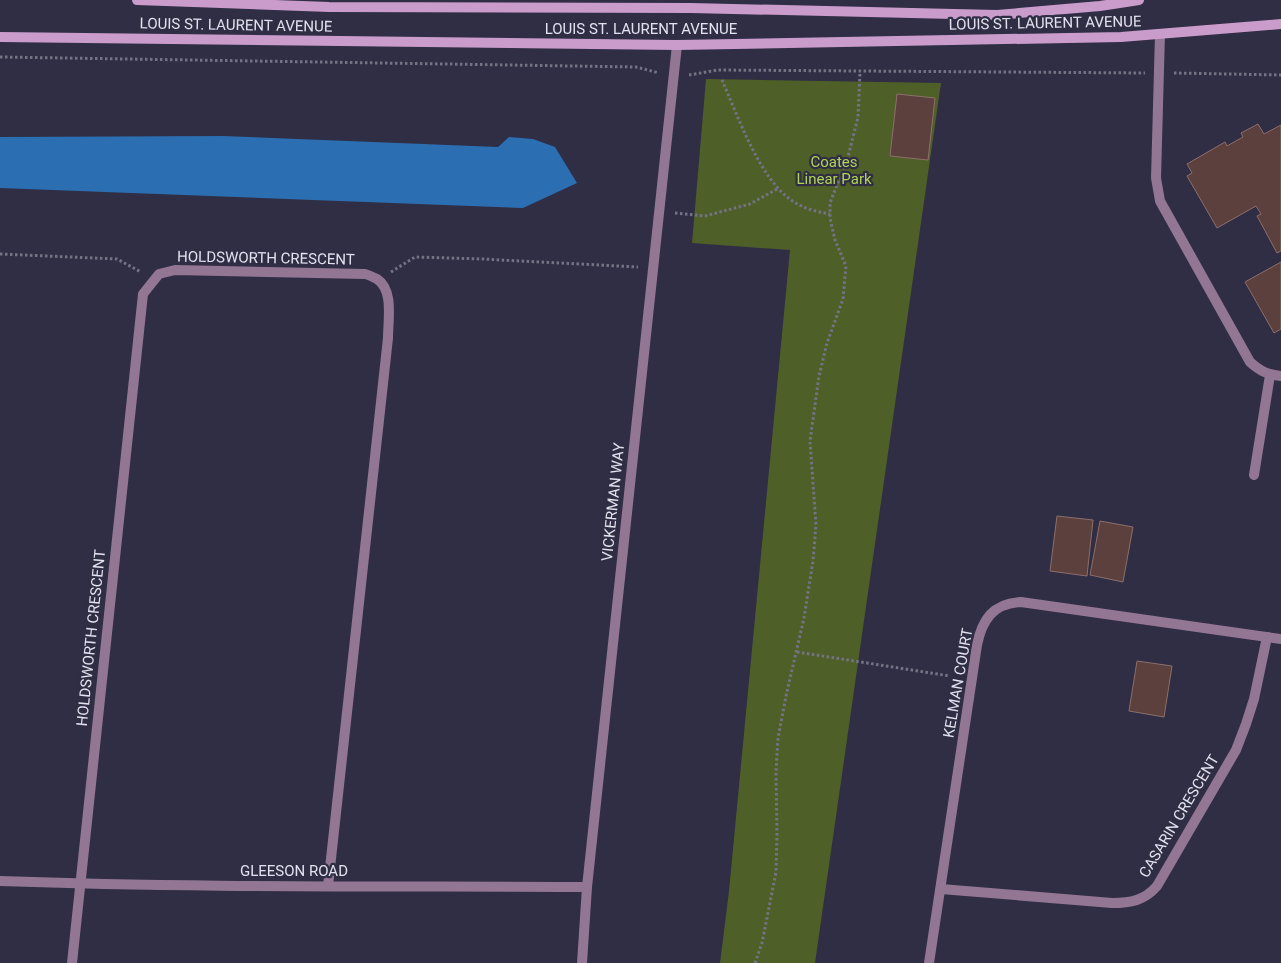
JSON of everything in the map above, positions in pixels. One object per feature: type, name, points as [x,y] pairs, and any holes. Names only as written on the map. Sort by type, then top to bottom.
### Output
[{"type":"main road","name":"LOUIS ST. LAURENT AVENUE","points":[[137,0],[329,7],[691,8],[997,15],[1100,6],[1139,0]]},
{"type":"main road","name":"LOUIS ST. LAURENT AVENUE","points":[[0,37],[677,45],[1122,37],[1281,24]]},
{"type":"street","points":[[1160,34],[1156,178],[1160,200],[1244,353],[1255,367],[1270,376],[1281,376]]},
{"type":"street","name":"VICKERMAN WAY","points":[[582,963],[587,886],[677,45]]},
{"type":"street","name":"HOLDSWORTH CRESCENT","points":[[72,963],[143,294],[159,274],[174,270],[365,274],[378,280]]},
{"type":"street","points":[[328,886],[388,338],[389,303],[384,286],[378,280]]},
{"type":"street","points":[[1254,476],[1270,376]]},
{"type":"street","name":"KELMAN COURT","points":[[929,963],[976,645],[980,630],[992,612],[1011,602],[1021,602],[1281,639]]},
{"type":"street","name":"CASARIN CRESCENT","points":[[941,890],[1112,903],[1134,902],[1152,892],[1236,750],[1254,699],[1267,637]]},
{"type":"street","name":"GLEESON ROAD","points":[[0,882],[328,886],[587,886]]},
{"type":"path","points":[[0,57],[636,67],[674,77],[718,70],[1281,75]]},
{"type":"path","points":[[755,963],[762,944],[776,872],[778,834],[776,771],[778,738],[804,618],[813,561],[816,525],[810,441],[819,376],[843,299],[846,266],[835,240],[830,203],[848,157],[858,117],[860,72]]},
{"type":"path","points":[[722,80],[753,148],[772,181],[793,202],[815,211],[830,214]]},
{"type":"path","points":[[660,211],[705,216],[750,204],[779,188]]},
{"type":"path","points":[[0,254],[117,259],[155,280]]},
{"type":"path","points":[[378,280],[415,257],[654,268]]},
{"type":"path","points":[[797,652],[950,676]]},
{"type":"green space","name":"Coates Linear Park","points":[[706,79],[941,83],[815,963],[720,963],[729,891],[790,250],[692,243]]},
{"type":"water","points":[[222,136],[498,147],[509,137],[533,139],[555,147],[577,183],[523,208],[0,188],[0,137]]},
{"type":"building","points":[[897,94],[935,98],[928,160],[890,156]]},
{"type":"building","points":[[1258,124],[1264,134],[1281,125],[1281,251],[1277,253],[1257,216],[1261,214],[1256,206],[1217,228],[1187,176],[1192,173],[1187,164],[1225,142],[1227,146],[1243,137],[1241,133]]},
{"type":"building","points":[[1281,262],[1281,329],[1274,333],[1245,282]]},
{"type":"building","points":[[1057,516],[1093,520],[1087,576],[1050,571]]},
{"type":"building","points":[[1100,521],[1133,527],[1123,582],[1090,575]]},
{"type":"building","points":[[1137,661],[1172,666],[1164,717],[1129,711]]}]
